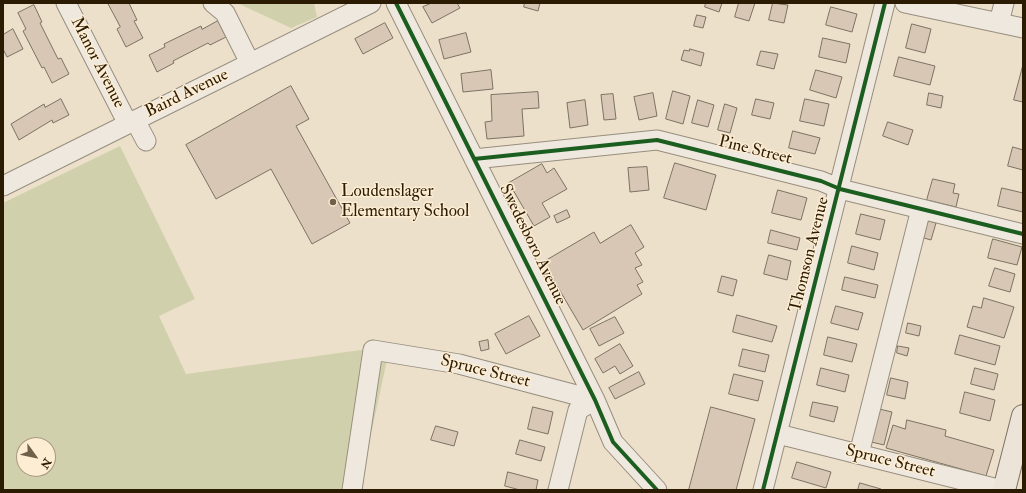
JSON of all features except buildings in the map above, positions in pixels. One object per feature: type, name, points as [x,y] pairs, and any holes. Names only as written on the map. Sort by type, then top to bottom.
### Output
[{"type":"main road","points":[[1003,490],[1023,416]]},
{"type":"street","name":"Manor Avenue","points":[[66,3],[132,122],[146,141]]},
{"type":"street","points":[[213,3],[225,13],[250,63]]},
{"type":"street","name":"Baird Avenue","points":[[3,186],[371,3]]},
{"type":"street","name":"Swedesboro Avenue","points":[[396,3],[595,400],[613,442],[658,490]]},
{"type":"street","name":"Thomson Avenue","points":[[763,490],[886,3]]},
{"type":"street","points":[[905,3],[1023,28]]},
{"type":"street","points":[[999,23],[1004,3]]},
{"type":"street","name":"Pine Street","points":[[474,159],[657,140],[821,181],[840,189],[1023,234]]},
{"type":"street","points":[[859,454],[921,209]]},
{"type":"street","name":"Spruce Street","points":[[352,490],[373,350],[459,364],[595,400]]},
{"type":"street","points":[[558,490],[578,410],[595,400]]},
{"type":"street","name":"Spruce Street","points":[[778,434],[1003,490]]},
{"type":"green space","points":[[237,3],[314,3],[317,17],[291,28]]},
{"type":"green space","points":[[120,146],[195,299],[159,316],[186,374],[390,346],[359,490],[3,490],[3,203]]},
{"type":"cycle path","points":[[396,3],[595,400],[613,442],[657,490]]},
{"type":"cycle path","points":[[763,490],[885,3]]},
{"type":"cycle path","points":[[474,159],[657,140],[821,181],[840,189],[1023,234]]},
{"type":"place","name":"Loudenslager Elementary School","points":[[333,202]]}]
